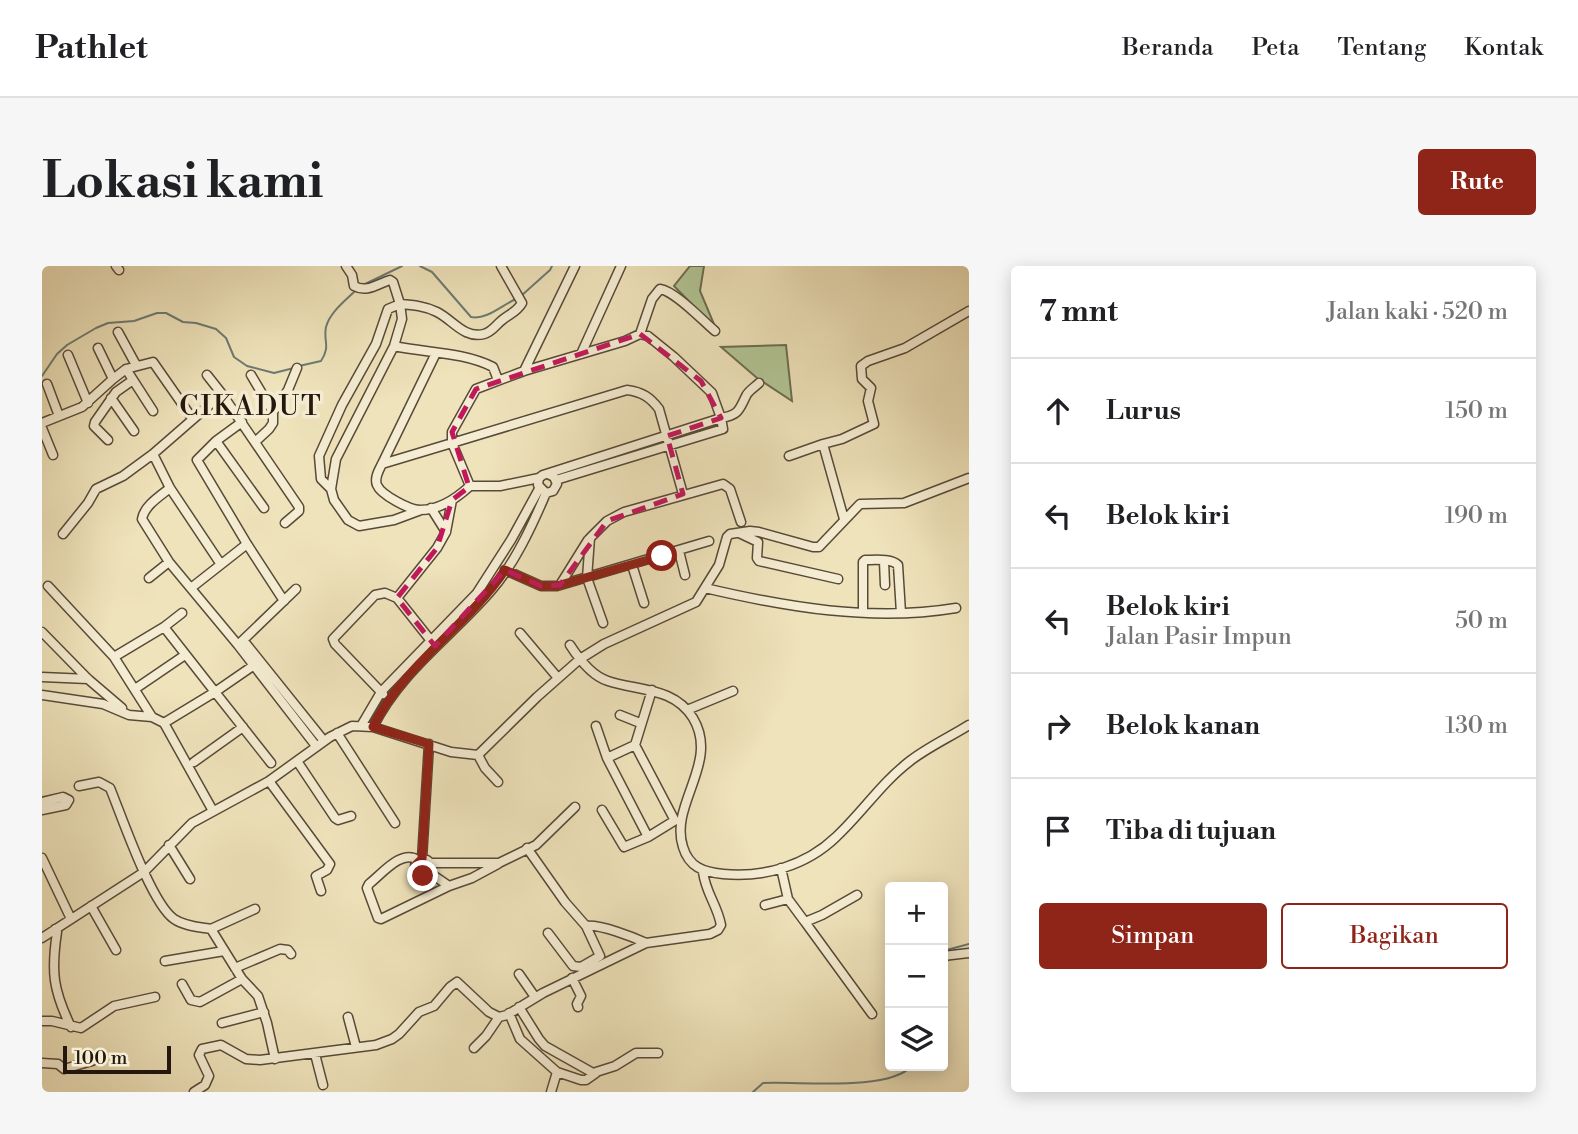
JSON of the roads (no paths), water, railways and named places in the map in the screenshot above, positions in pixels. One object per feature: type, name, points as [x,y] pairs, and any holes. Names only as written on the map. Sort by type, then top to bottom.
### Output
[{"type":"street","points":[[346,266],[357,288],[373,288],[390,280],[393,282],[402,319],[394,346],[337,459],[331,489],[334,500],[348,520],[359,526],[394,520],[431,508],[452,500],[470,486],[500,486],[539,478],[560,468],[731,416],[740,409],[748,393],[759,383]]},
{"type":"street","points":[[331,489],[321,479],[318,456],[342,405],[376,344],[388,309],[400,304],[426,308],[438,312],[463,332],[485,334],[517,311],[522,303],[501,266]]},
{"type":"street","points":[[524,371],[575,266]]},
{"type":"street","points":[[581,354],[621,266]]},
{"type":"street","points":[[639,334],[652,299],[660,289],[666,290],[715,331]]},
{"type":"street","points":[[789,456],[842,439],[874,424],[868,401],[870,388],[862,379],[862,363],[905,348],[969,311]]},
{"type":"street","points":[[118,332],[136,365]]},
{"type":"street","points":[[470,486],[452,443],[452,432],[477,388],[625,341],[639,334],[648,336],[712,393],[723,429],[556,480]]},
{"type":"street","points":[[394,346],[468,358],[494,367],[498,380]]},
{"type":"street","points":[[98,348],[113,379]]},
{"type":"street","points":[[421,510],[410,508],[382,491],[377,485],[377,476],[436,353]]},
{"type":"street","points":[[68,355],[88,403]]},
{"type":"street","points":[[53,455],[42,426],[88,403],[126,369],[149,361],[157,364],[192,418]]},
{"type":"street","points":[[273,412],[288,390],[297,368]]},
{"type":"street","points":[[126,369],[153,411]]},
{"type":"street","points":[[207,374],[299,507],[299,511],[285,523]]},
{"type":"street","points":[[251,375],[273,412],[273,423],[255,442]]},
{"type":"street","points":[[108,440],[94,426],[97,417],[111,398],[133,380]]},
{"type":"street","points":[[47,384],[59,416]]},
{"type":"street","points":[[382,464],[627,390],[640,392],[652,400],[659,410],[683,494]]},
{"type":"street","points":[[63,534],[96,489],[123,476],[153,454],[222,394]]},
{"type":"street","points":[[111,398],[134,431]]},
{"type":"street","points":[[242,422],[216,441],[197,460],[285,601]]},
{"type":"street","points":[[216,441],[264,508]]},
{"type":"street","points":[[822,444],[844,519]]},
{"type":"street","points":[[153,454],[170,488],[220,563]]},
{"type":"street","points":[[548,474],[556,480]]},
{"type":"street","points":[[361,726],[381,692],[484,598],[505,570],[542,491],[539,478]]},
{"type":"street","points":[[42,938],[144,872],[192,823],[268,781],[320,743],[352,726],[373,727],[458,754],[478,755],[580,660],[604,644],[696,602],[719,565],[727,537],[736,532],[759,532],[817,547],[822,545],[860,504],[904,503],[969,478]]},
{"type":"street","points":[[542,491],[553,491],[556,480]]},
{"type":"street","points":[[560,585],[590,538],[607,521],[624,512],[715,485],[726,485],[730,489],[741,522]]},
{"type":"street","points":[[170,488],[149,505],[142,516],[169,562],[241,643],[320,743]]},
{"type":"street","points":[[373,727],[388,698],[477,593],[542,491]]},
{"type":"street","points":[[397,598],[437,548],[446,532],[452,500]]},
{"type":"street","points":[[431,508],[446,532]]},
{"type":"street","points":[[736,532],[758,542],[759,561],[838,579]]},
{"type":"street","points":[[590,538],[587,578],[603,623]]},
{"type":"street","points":[[505,570],[541,586],[560,585],[709,541]]},
{"type":"street","points":[[191,588],[247,544]]},
{"type":"street","points":[[678,551],[685,575]]},
{"type":"street","points":[[863,611],[865,560],[896,562],[901,613]]},
{"type":"street","points":[[884,561],[885,585]]},
{"type":"street","points":[[149,578],[169,562]]},
{"type":"street","points":[[632,565],[644,603]]},
{"type":"street","points":[[48,586],[114,657],[152,717]]},
{"type":"street","points":[[705,587],[785,606],[901,613],[956,608]]},
{"type":"street","points":[[241,643],[296,589]]},
{"type":"street","points":[[388,698],[333,639],[375,595],[385,593],[397,598],[432,643]]},
{"type":"street","points":[[114,657],[164,627],[182,612]]},
{"type":"street","points":[[164,627],[271,763]]},
{"type":"street","points":[[42,632],[88,679],[130,715]]},
{"type":"street","points":[[520,633],[558,678]]},
{"type":"street","points":[[474,1048],[499,1017],[572,978],[646,943],[703,937],[718,930],[721,925],[718,910],[705,889],[703,873],[688,859],[680,837],[681,823],[698,767],[701,747],[698,731],[687,710],[667,695],[606,681],[580,660],[570,645]]},
{"type":"street","points":[[135,689],[185,655]]},
{"type":"street","points":[[164,723],[257,664]]},
{"type":"street","points":[[42,677],[88,679]]},
{"type":"street","points":[[603,810],[624,847],[648,837],[674,821],[635,745],[652,690]]},
{"type":"street","points":[[687,710],[733,691]]},
{"type":"street","points":[[42,695],[103,704],[130,715],[152,717],[164,723],[214,811]]},
{"type":"street","points":[[620,715],[640,723]]},
{"type":"street","points":[[703,873],[743,875],[781,869],[806,859],[835,839],[883,785],[911,760],[969,725]]},
{"type":"street","points":[[596,726],[607,758],[648,837]]},
{"type":"street","points":[[194,762],[243,727]]},
{"type":"street","points":[[337,733],[395,823]]},
{"type":"street","points":[[429,744],[424,861],[430,873],[449,887]]},
{"type":"street","points":[[607,758],[635,745]]},
{"type":"street","points":[[478,755],[485,768],[498,782]]},
{"type":"street","points":[[297,761],[335,818],[338,820],[351,816]]},
{"type":"street","points":[[268,781],[330,864],[327,870],[316,876],[321,891]]},
{"type":"street","points":[[79,786],[99,782],[110,788],[144,872],[165,912],[176,921],[211,929],[255,909]]},
{"type":"street","points":[[42,802],[64,797],[69,800],[66,805],[42,810]]},
{"type":"street","points":[[499,863],[424,861],[405,857],[367,888],[378,918],[381,919],[472,878],[527,848],[546,837],[575,807]]},
{"type":"street","points":[[169,845],[190,879]]},
{"type":"street","points":[[527,848],[565,902],[586,926],[600,955],[581,967],[571,965],[548,933]]},
{"type":"street","points":[[42,858],[71,919]]},
{"type":"street","points":[[424,861],[415,866],[417,873],[423,876],[430,873]]},
{"type":"street","points":[[781,869],[788,899],[872,1014]]},
{"type":"street","points":[[805,922],[857,895]]},
{"type":"street","points":[[765,905],[788,899]]},
{"type":"street","points":[[91,906],[116,950]]},
{"type":"street","points":[[586,926],[594,926],[646,943]]},
{"type":"street","points":[[55,929],[55,989],[72,1027]]},
{"type":"street","points":[[211,929],[242,979],[258,996],[275,1059]]},
{"type":"street","points":[[235,968],[280,949],[288,950],[291,954]]},
{"type":"street","points":[[165,961],[224,951]]},
{"type":"street","points":[[948,955],[969,953]]},
{"type":"street","points":[[519,974],[535,997]]},
{"type":"street","points":[[572,978],[581,996],[578,1007]]},
{"type":"street","points":[[182,984],[191,1000],[200,1002],[242,979]]},
{"type":"street","points":[[194,1092],[205,1085],[209,1076],[199,1055],[202,1048],[221,1045],[246,1059],[275,1059],[376,1045],[399,1034],[419,1012],[434,1006],[457,982],[489,1012],[499,1017]]},
{"type":"street","points":[[42,1021],[81,1027],[114,1006],[155,997]]},
{"type":"street","points":[[519,1007],[545,1046],[596,1073]]},
{"type":"street","points":[[222,1023],[264,1013]]},
{"type":"street","points":[[509,1013],[520,1040],[558,1072],[581,1080],[615,1066],[636,1053],[658,1053]]},
{"type":"street","points":[[348,1017],[356,1048]]},
{"type":"street","points":[[315,1054],[323,1085]]},
{"type":"street","points":[[42,1063],[58,1064],[64,1069],[92,1061]]},
{"type":"street","points":[[551,1092],[558,1072]]},
{"type":"waterway","points":[[363,285],[402,266]]},
{"type":"waterway","points":[[420,266],[432,272],[471,317],[489,314],[516,299]]},
{"type":"waterway","points":[[521,296],[552,266]]},
{"type":"waterway","points":[[299,366],[321,361],[326,351],[325,332],[328,322],[338,307],[355,291]]},
{"type":"waterway","points":[[42,376],[57,354],[67,345],[96,328],[108,323],[134,321],[157,313],[166,313],[183,322],[216,329],[226,338],[234,357],[247,366],[274,373],[294,368]]},
{"type":"waterway","points":[[948,950],[969,944]]},
{"type":"waterway","points":[[753,1092],[763,1083],[842,1084],[883,1079],[904,1071]]},
{"type":"district","name":"CIKADUT","points":[[251,405]]}]
